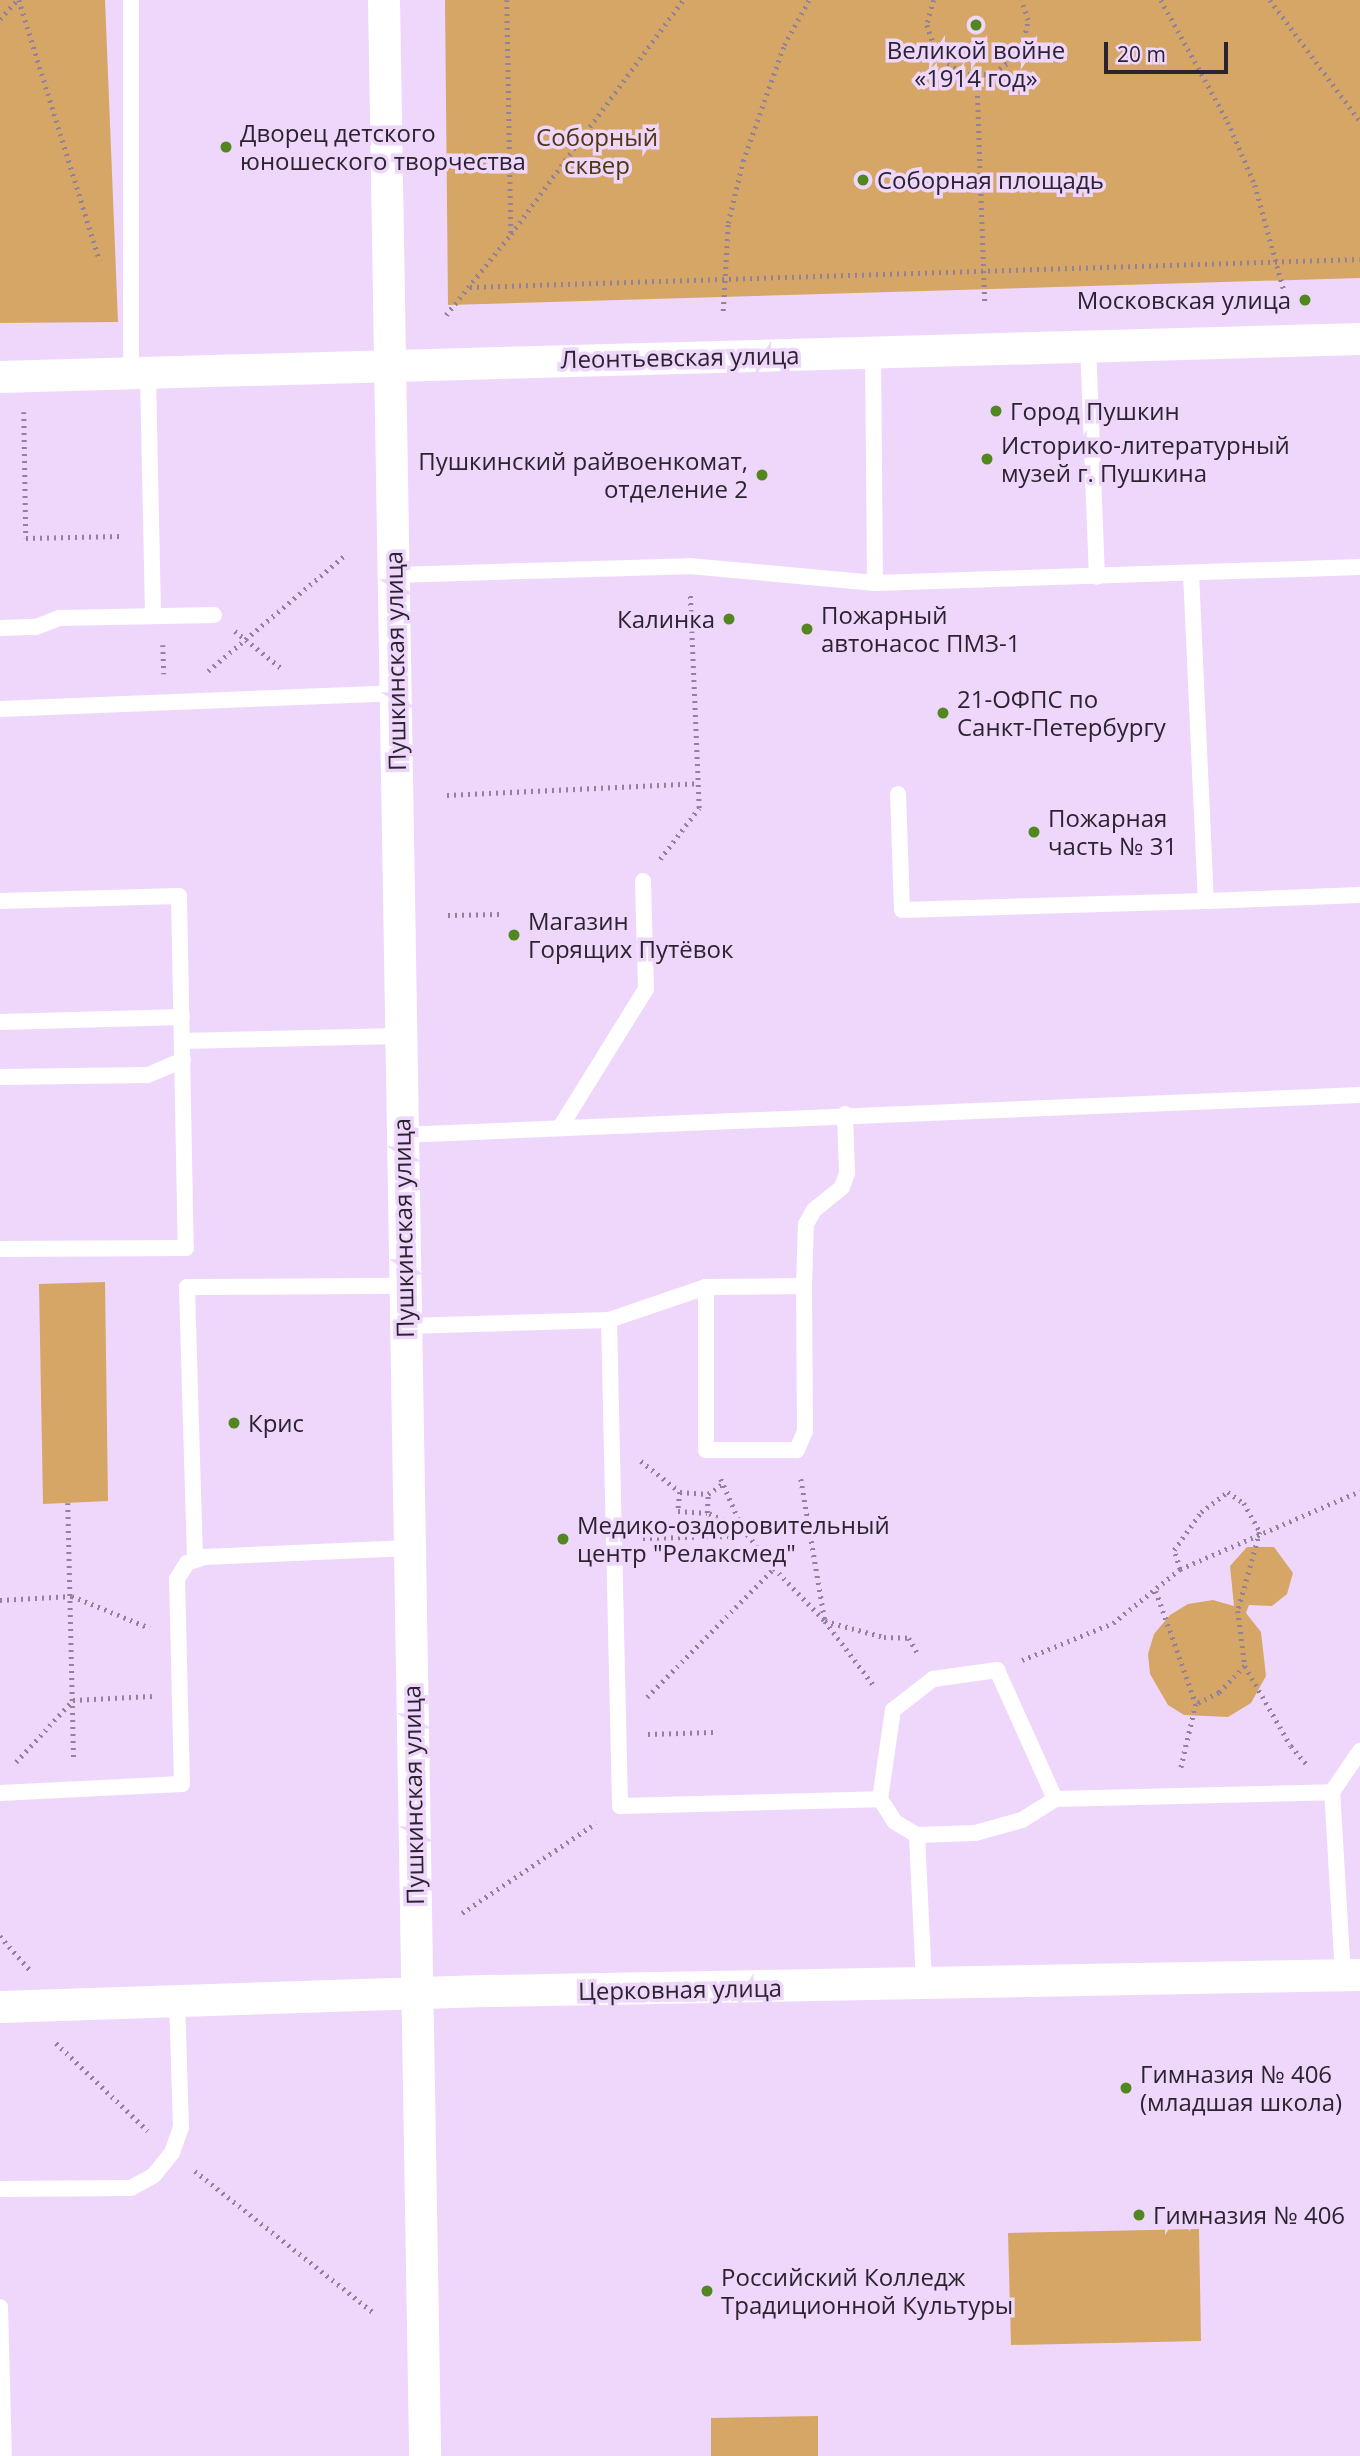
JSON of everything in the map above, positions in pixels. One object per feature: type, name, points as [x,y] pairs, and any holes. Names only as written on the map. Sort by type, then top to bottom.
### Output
[{"type":"street","name":"Пушкинская улица","points":[[384,0],[425,2456]]},
{"type":"street","name":"Леонтьевская улица","points":[[0,377],[139,375],[391,364],[1088,344],[1360,339]]},
{"type":"street","name":"Церковная улица","points":[[0,2007],[417,1994],[1352,1975]]},
{"type":"lane","points":[[131,0],[139,375],[158,616]]},
{"type":"lane","points":[[1088,344],[1097,577]]},
{"type":"lane","points":[[873,352],[875,583]]},
{"type":"lane","points":[[394,575],[689,566],[875,583],[1360,567]]},
{"type":"lane","points":[[1191,573],[1206,901]]},
{"type":"lane","points":[[0,628],[36,627],[59,618],[214,615]]},
{"type":"lane","points":[[0,709],[395,693]]},
{"type":"lane","points":[[898,794],[902,910],[1360,895]]},
{"type":"lane","points":[[561,1126],[646,989],[643,881]]},
{"type":"lane","points":[[0,901],[179,896],[187,1248],[0,1249]]},
{"type":"lane","points":[[0,1022],[182,1017]]},
{"type":"lane","points":[[182,1041],[400,1036]]},
{"type":"lane","points":[[0,1077],[148,1075],[183,1060]]},
{"type":"lane","points":[[401,1135],[845,1114],[1360,1095]]},
{"type":"lane","points":[[706,1287],[706,1450],[797,1450],[805,1431],[806,1224],[814,1210],[842,1187],[847,1173],[845,1114]]},
{"type":"lane","points":[[0,1793],[182,1784],[177,1579],[195,1559],[187,1287],[404,1286]]},
{"type":"lane","points":[[405,1326],[609,1320],[706,1287],[804,1286]]},
{"type":"lane","points":[[609,1320],[620,1806],[880,1799]]},
{"type":"lane","points":[[195,1559],[409,1548]]},
{"type":"lane","points":[[1055,1799],[997,1670],[933,1679],[893,1710],[880,1799],[895,1822],[917,1835],[975,1833],[1022,1820],[1055,1799],[1332,1791]]},
{"type":"lane","points":[[1352,1975],[1332,1791],[1360,1751]]},
{"type":"lane","points":[[917,1835],[924,1985]]},
{"type":"lane","points":[[0,2189],[131,2188],[154,2175],[172,2153],[181,2127],[177,2002]]},
{"type":"lane","points":[[0,2307],[4,2456]]},
{"type":"path","points":[[0,19],[18,0],[103,272]]},
{"type":"path","points":[[507,0],[512,234]]},
{"type":"path","points":[[446,315],[512,234],[683,0]]},
{"type":"path","points":[[723,312],[722,279],[743,161],[784,45],[809,0]]},
{"type":"path","points":[[934,0],[927,25],[937,54],[961,73],[977,75],[994,73],[1021,53],[1028,20],[1021,0]]},
{"type":"path","points":[[1161,0],[1228,122],[1255,186],[1285,294]]},
{"type":"path","points":[[1270,0],[1360,121]]},
{"type":"path","points":[[977,75],[985,305]]},
{"type":"path","points":[[470,287],[1360,259]]},
{"type":"path","points":[[24,412],[26,538],[150,536]]},
{"type":"path","points":[[166,704],[246,641],[343,557]]},
{"type":"path","points":[[643,881],[699,808],[689,566]]},
{"type":"path","points":[[214,615],[320,697]]},
{"type":"path","points":[[158,616],[166,704]]},
{"type":"path","points":[[447,795],[698,783]]},
{"type":"path","points":[[448,915],[502,914]]},
{"type":"path","points":[[613,1439],[680,1492],[708,1494],[724,1483]]},
{"type":"path","points":[[706,1450],[724,1483],[743,1529],[774,1568],[825,1621],[893,1710]]},
{"type":"path","points":[[797,1450],[825,1621]]},
{"type":"path","points":[[997,1670],[1113,1623],[1180,1569],[1259,1532],[1360,1491]]},
{"type":"path","points":[[680,1492],[678,1511],[707,1513],[743,1529]]},
{"type":"path","points":[[1180,1569],[1174,1550],[1201,1512],[1228,1492],[1244,1503],[1259,1532],[1238,1611],[1245,1666],[1291,1746],[1332,1791]]},
{"type":"path","points":[[707,1513],[708,1494]]},
{"type":"path","points":[[68,1503],[75,1790]]},
{"type":"path","points":[[615,1539],[728,1536],[743,1529]]},
{"type":"path","points":[[618,1731],[774,1568]]},
{"type":"path","points":[[1156,1591],[1196,1704],[1175,1796]]},
{"type":"path","points":[[0,1600],[72,1596],[180,1640]]},
{"type":"path","points":[[825,1621],[909,1638],[933,1679]]},
{"type":"path","points":[[1196,1704],[1219,1693],[1245,1666]]},
{"type":"path","points":[[9,1770],[73,1700],[181,1694]]},
{"type":"path","points":[[618,1731],[713,1732]]},
{"type":"path","points":[[463,1913],[620,1806]]},
{"type":"path","points":[[0,1936],[30,1970]]},
{"type":"path","points":[[54,2042],[172,2153],[373,2312]]},
{"type":"green space","points":[[0,0],[105,0],[118,322],[0,323]]},
{"type":"green space","name":"Соборный сквер","points":[[445,0],[1360,0],[1360,278],[448,305]]},
{"type":"green space","points":[[105,1282],[108,1501],[43,1504],[39,1284]]},
{"type":"green space","points":[[1247,1547],[1274,1547],[1293,1573],[1287,1594],[1272,1606],[1249,1605],[1246,1613],[1261,1632],[1266,1676],[1251,1703],[1228,1717],[1184,1715],[1168,1705],[1150,1674],[1148,1654],[1154,1634],[1170,1615],[1188,1604],[1213,1600],[1234,1606],[1230,1566]]},
{"type":"green space","points":[[1199,2229],[1201,2341],[1011,2345],[1008,2233]]},
{"type":"green space","points":[[818,2416],[818,2456],[711,2456],[711,2418]]},
{"type":"place","name":"Великой войне «1914 год»","points":[[976,25]]},
{"type":"place","name":"Дворец детского юношеского творчества","points":[[226,147]]},
{"type":"place","name":"Соборная площадь","points":[[863,180]]},
{"type":"place","name":"Московская улица","points":[[1305,300]]},
{"type":"place","name":"Город Пушкин","points":[[996,411]]},
{"type":"place","name":"Историко-литературный музей г. Пушкина","points":[[987,459]]},
{"type":"place","name":"Пушкинский райвоенкомат, отделение 2","points":[[762,475]]},
{"type":"place","name":"Калинка","points":[[729,619]]},
{"type":"place","name":"Пожарный автонасос ПМЗ-1","points":[[807,629]]},
{"type":"place","name":"21-ОФПС по Санкт-Петербургу","points":[[943,713]]},
{"type":"place","name":"Пожарная часть № 31","points":[[1034,832]]},
{"type":"place","name":"Магазин Горящих Путёвок","points":[[514,935]]},
{"type":"place","name":"Крис","points":[[234,1423]]},
{"type":"place","name":"Медико-оздоровительный центр \"Релаксмед\"","points":[[563,1539]]},
{"type":"place","name":"Гимназия № 406 (младшая школа)","points":[[1126,2088]]},
{"type":"place","name":"Гимназия № 406","points":[[1139,2215]]},
{"type":"place","name":"Российский Колледж Традиционной Культуры","points":[[707,2291]]}]
